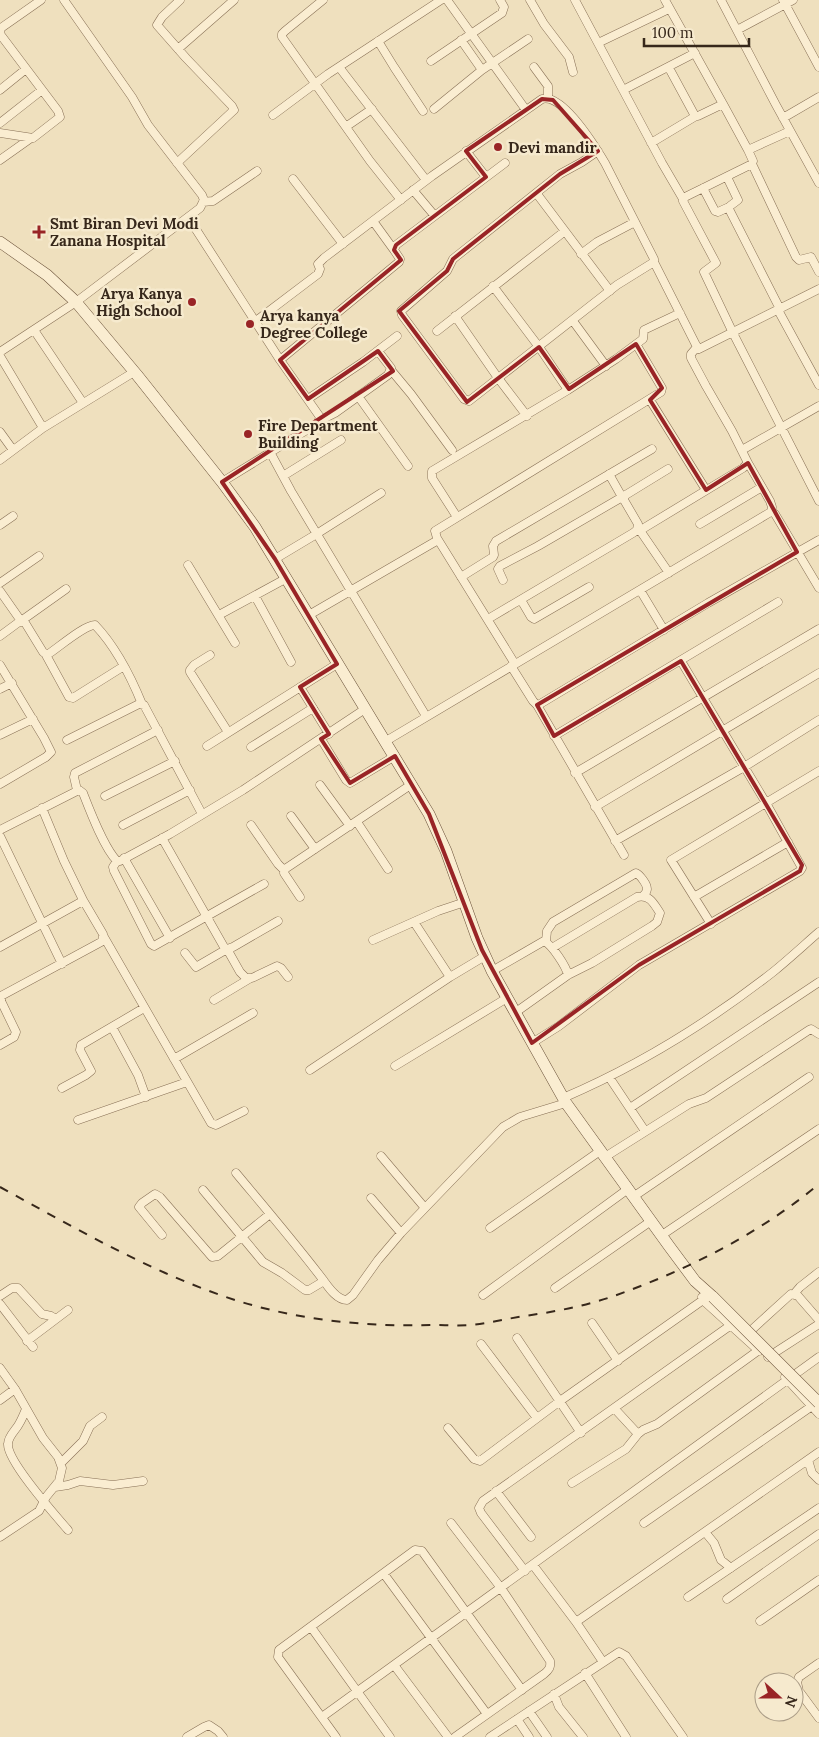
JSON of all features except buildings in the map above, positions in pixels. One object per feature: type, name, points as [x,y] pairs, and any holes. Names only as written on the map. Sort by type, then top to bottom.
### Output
[{"type":"main road","points":[[0,242],[48,275],[76,302],[222,482],[255,527],[429,814],[446,851],[492,971],[565,1101],[695,1281],[815,1404]]},
{"type":"street","points":[[0,160],[31,138],[38,136],[60,117],[58,111],[0,31],[41,0]]},
{"type":"street","points":[[0,352],[76,302],[200,208],[203,202],[202,195],[148,125],[132,96],[64,0]]},
{"type":"street","points":[[178,163],[234,110],[156,23],[180,0]]},
{"type":"street","points":[[178,49],[234,0]]},
{"type":"street","points":[[323,0],[313,3],[282,34],[284,41],[401,200]]},
{"type":"street","points":[[273,115],[340,67],[441,0]]},
{"type":"street","points":[[447,0],[526,110]]},
{"type":"street","points":[[431,61],[504,10],[500,0]]},
{"type":"street","points":[[530,0],[544,24],[569,57],[573,72]]},
{"type":"street","points":[[575,0],[716,263],[704,272],[819,501]]},
{"type":"street","points":[[665,0],[748,150],[753,161],[752,164],[796,257],[799,260],[811,257],[819,272]]},
{"type":"street","points":[[721,0],[790,131],[816,170],[819,183]]},
{"type":"street","points":[[737,30],[787,1],[819,67]]},
{"type":"street","points":[[598,43],[669,8]]},
{"type":"street","points":[[434,109],[492,62],[528,39]]},
{"type":"street","points":[[462,40],[482,70]]},
{"type":"street","points":[[378,41],[424,111]]},
{"type":"street","points":[[623,90],[669,68],[694,53]]},
{"type":"street","points":[[340,67],[426,180]]},
{"type":"street","points":[[534,67],[548,86],[548,98]]},
{"type":"street","points":[[669,68],[696,116]]},
{"type":"street","points":[[0,90],[26,69]]},
{"type":"street","points":[[0,123],[42,90]]},
{"type":"street","points":[[783,118],[819,97]]},
{"type":"street","points":[[256,321],[318,274],[320,272],[319,263],[426,180],[542,99],[548,98],[553,100],[580,125],[598,151],[697,347]]},
{"type":"street","points":[[651,143],[696,116],[723,104]]},
{"type":"street","points":[[347,126],[372,109]]},
{"type":"street","points":[[748,150],[790,131]]},
{"type":"street","points":[[0,133],[31,138]]},
{"type":"street","points":[[466,151],[486,177]]},
{"type":"street","points":[[598,151],[560,174],[453,259],[446,271],[401,311],[402,315],[466,400],[471,400],[610,291],[654,262]]},
{"type":"street","points":[[394,250],[396,245],[434,215],[505,163]]},
{"type":"street","points":[[683,199],[752,164]]},
{"type":"street","points":[[203,202],[213,201],[257,171]]},
{"type":"street","points":[[703,188],[715,211],[718,212],[729,207],[738,200],[727,177]]},
{"type":"street","points":[[293,179],[343,244]]},
{"type":"street","points":[[413,190],[434,215]]},
{"type":"street","points":[[537,194],[610,291]]},
{"type":"street","points":[[729,207],[819,385]]},
{"type":"street","points":[[188,217],[280,360],[318,414],[319,421]]},
{"type":"street","points":[[280,360],[399,262],[400,259],[373,222]]},
{"type":"street","points":[[581,254],[597,242],[635,222]]},
{"type":"street","points":[[437,330],[565,232]]},
{"type":"street","points":[[493,286],[539,347],[568,390]]},
{"type":"street","points":[[697,347],[702,348],[819,289]]},
{"type":"street","points":[[456,518],[432,478],[432,471],[527,416],[606,366],[644,338],[644,330],[680,313]]},
{"type":"street","points":[[455,316],[527,416]]},
{"type":"street","points":[[573,321],[606,366]]},
{"type":"street","points":[[34,330],[83,403]]},
{"type":"street","points":[[308,399],[398,336]]},
{"type":"street","points":[[624,855],[533,701],[488,619],[438,540],[435,532],[661,392],[662,388],[636,344]]},
{"type":"street","points":[[697,347],[691,354],[691,358],[762,487],[772,507],[771,512]]},
{"type":"street","points":[[378,351],[452,450]]},
{"type":"street","points":[[0,356],[43,428]]},
{"type":"street","points":[[222,482],[319,421],[335,413],[388,375],[391,370]]},
{"type":"street","points":[[0,460],[43,428],[134,372]]},
{"type":"street","points":[[358,396],[408,466]]},
{"type":"street","points":[[650,400],[706,490]]},
{"type":"street","points":[[742,450],[819,406]]},
{"type":"street","points":[[0,432],[13,450]]},
{"type":"street","points":[[283,476],[341,440]]},
{"type":"street","points":[[461,577],[493,558],[493,546],[496,541],[652,449]]},
{"type":"street","points":[[270,452],[426,716]]},
{"type":"street","points":[[488,619],[743,468],[748,463]]},
{"type":"street","points":[[503,580],[498,572],[500,566],[538,546],[668,469]]},
{"type":"street","points":[[609,474],[638,524],[638,530],[669,573]]},
{"type":"street","points":[[700,524],[762,487]]},
{"type":"street","points":[[275,559],[381,493]]},
{"type":"street","points":[[771,512],[775,514],[819,588]]},
{"type":"street","points":[[386,741],[771,512]]},
{"type":"street","points":[[0,526],[13,516]]},
{"type":"street","points":[[310,616],[438,540]]},
{"type":"street","points":[[537,705],[819,540]]},
{"type":"street","points":[[0,583],[39,556]]},
{"type":"street","points":[[188,566],[219,614],[235,644]]},
{"type":"street","points":[[219,614],[287,578]]},
{"type":"street","points":[[521,600],[534,619],[589,587]]},
{"type":"street","points":[[0,636],[66,589]]},
{"type":"street","points":[[640,590],[664,630]]},
{"type":"street","points":[[0,591],[21,621],[26,623],[69,696],[73,698],[124,666]]},
{"type":"street","points":[[255,596],[291,662]]},
{"type":"street","points":[[554,736],[778,602]]},
{"type":"street","points":[[46,655],[93,625],[97,627],[124,666],[142,704],[146,708],[202,814]]},
{"type":"street","points":[[575,773],[819,629]]},
{"type":"street","points":[[210,655],[191,668],[190,672],[228,732]]},
{"type":"street","points":[[532,1043],[559,1026],[639,966],[800,871],[802,868],[682,661]]},
{"type":"street","points":[[207,746],[337,664]]},
{"type":"street","points":[[0,665],[51,749],[50,754],[0,784]]},
{"type":"street","points":[[595,806],[819,673]]},
{"type":"street","points":[[0,689],[12,683]]},
{"type":"street","points":[[300,687],[329,734]]},
{"type":"street","points":[[67,740],[142,704]]},
{"type":"street","points":[[251,747],[313,708]]},
{"type":"street","points":[[264,884],[156,946],[151,944],[113,867],[121,860],[243,790],[365,710]]},
{"type":"street","points":[[0,735],[33,718]]},
{"type":"street","points":[[616,841],[819,720]]},
{"type":"street","points":[[77,790],[74,776],[77,771],[158,730]]},
{"type":"street","points":[[321,739],[346,780],[350,783],[395,756]]},
{"type":"street","points":[[105,796],[174,761]]},
{"type":"street","points":[[711,924],[672,859],[817,775]]},
{"type":"street","points":[[284,870],[412,784]]},
{"type":"street","points":[[320,785],[388,869]]},
{"type":"street","points":[[0,830],[77,790]]},
{"type":"street","points":[[77,790],[83,793],[106,844],[121,860],[170,938]]},
{"type":"street","points":[[123,825],[190,790]]},
{"type":"street","points":[[42,808],[83,900],[212,1125],[216,1125],[244,1111]]},
{"type":"street","points":[[291,816],[315,849]]},
{"type":"street","points":[[251,825],[284,870],[300,897]]},
{"type":"street","points":[[0,836],[62,964]]},
{"type":"street","points":[[162,838],[223,946],[227,949],[240,972],[249,979]]},
{"type":"street","points":[[694,897],[788,842]]},
{"type":"street","points":[[568,975],[566,969],[546,941],[547,931],[553,922],[636,873],[640,875],[647,888],[647,892],[643,896]]},
{"type":"street","points":[[516,1012],[568,975],[592,963],[657,922],[660,913],[651,900],[643,896],[637,897],[552,948]]},
{"type":"street","points":[[0,947],[83,900]]},
{"type":"street","points":[[373,940],[465,902]]},
{"type":"street","points":[[185,953],[196,967],[278,921]]},
{"type":"street","points":[[414,922],[450,977]]},
{"type":"street","points":[[236,1173],[339,1298],[342,1300],[349,1298],[402,1232],[486,1143],[508,1123],[565,1101],[669,1044],[728,1006],[774,971],[819,932]]},
{"type":"street","points":[[0,1045],[14,1037],[16,1032],[0,996],[101,942],[104,937]]},
{"type":"street","points":[[492,971],[540,942],[546,941]]},
{"type":"street","points":[[310,1070],[450,977],[485,956]]},
{"type":"street","points":[[214,1000],[249,979],[276,966],[281,968],[288,977]]},
{"type":"street","points":[[630,1108],[819,982]]},
{"type":"street","points":[[395,1066],[506,998]]},
{"type":"street","points":[[62,1088],[91,1071],[80,1050],[81,1045],[144,1008]]},
{"type":"street","points":[[174,1059],[253,1014]]},
{"type":"street","points":[[112,1027],[138,1075],[146,1097]]},
{"type":"street","points":[[490,1228],[602,1154],[646,1131],[689,1104],[706,1098],[809,1030],[811,1029],[819,1034]]},
{"type":"street","points":[[609,1077],[646,1131]]},
{"type":"street","points":[[483,1295],[630,1193],[809,1077]]},
{"type":"street","points":[[78,1120],[187,1082]]},
{"type":"street","points":[[662,1236],[819,1129]]},
{"type":"street","points":[[381,1156],[424,1208]]},
{"type":"street","points":[[203,1190],[263,1262],[305,1290],[309,1290],[324,1281]]},
{"type":"street","points":[[162,1235],[139,1207],[155,1194],[160,1197],[212,1257],[218,1256],[270,1214]]},
{"type":"street","points":[[371,1198],[402,1232]]},
{"type":"street","points":[[555,1288],[651,1221]]},
{"type":"street","points":[[744,1337],[787,1296],[794,1294],[819,1272]]},
{"type":"street","points":[[0,1296],[12,1288],[18,1288],[42,1314],[56,1319]]},
{"type":"street","points":[[767,1358],[819,1322],[798,1296],[794,1294]]},
{"type":"street","points":[[448,1428],[474,1459],[478,1461],[707,1295],[732,1325],[815,1404],[819,1414]]},
{"type":"street","points":[[0,1304],[30,1344],[68,1310]]},
{"type":"street","points":[[592,1323],[618,1361]]},
{"type":"street","points":[[525,1571],[481,1513],[479,1508],[483,1501],[732,1325]]},
{"type":"street","points":[[518,1338],[580,1432]]},
{"type":"street","points":[[481,1344],[537,1418]]},
{"type":"street","points":[[572,1483],[626,1449],[638,1434],[657,1424],[759,1350]]},
{"type":"street","points":[[322,1717],[819,1358]]},
{"type":"street","points":[[0,1368],[61,1463],[62,1475],[56,1488],[44,1501],[39,1511],[0,1537]]},
{"type":"street","points":[[0,1400],[15,1389]]},
{"type":"street","points":[[644,1523],[815,1404]]},
{"type":"street","points":[[614,1408],[638,1434]]},
{"type":"street","points":[[26,1409],[19,1425],[9,1437],[8,1447],[28,1480],[68,1530]]},
{"type":"street","points":[[61,1463],[82,1441],[90,1426],[102,1417]]},
{"type":"street","points":[[576,1622],[819,1452]]},
{"type":"street","points":[[808,1460],[812,1473],[819,1480]]},
{"type":"street","points":[[56,1488],[80,1480],[112,1485],[143,1480]]},
{"type":"street","points":[[496,1491],[531,1537]]},
{"type":"street","points":[[688,1597],[819,1508]]},
{"type":"street","points":[[451,1523],[501,1588],[550,1661],[551,1666],[549,1671],[455,1737]]},
{"type":"street","points":[[705,1532],[714,1543],[721,1560],[731,1568]]},
{"type":"street","points":[[727,1599],[819,1534]]},
{"type":"street","points":[[336,1737],[278,1658],[279,1650],[415,1550],[422,1551],[522,1690]]},
{"type":"street","points":[[533,1565],[576,1622],[602,1662]]},
{"type":"street","points":[[384,1574],[487,1714]]},
{"type":"street","points":[[760,1621],[819,1580]]},
{"type":"street","points":[[311,1627],[390,1737]]},
{"type":"street","points":[[490,1737],[619,1652],[626,1656],[683,1737]]},
{"type":"street","points":[[819,1662],[799,1677],[796,1682],[799,1691],[819,1718]]},
{"type":"street","points":[[394,1665],[448,1737]]},
{"type":"street","points":[[585,1673],[626,1737]]},
{"type":"street","points":[[554,1694],[558,1707],[583,1737]]},
{"type":"street","points":[[529,1711],[547,1737]]},
{"type":"street","points":[[517,1719],[529,1737]]},
{"type":"street","points":[[187,1737],[204,1726],[209,1725],[214,1727],[223,1737]]},
{"type":"highlighted area","points":[[542,99],[553,100],[598,151],[560,174],[453,259],[447,271],[399,311],[467,402],[539,347],[569,389],[636,344],[662,388],[650,400],[706,490],[748,463],[797,552],[537,705],[554,736],[681,661],[802,865],[800,871],[639,965],[532,1043],[482,950],[429,814],[395,756],[350,783],[321,739],[329,734],[300,687],[337,664],[275,559],[222,482],[393,371],[378,351],[308,399],[280,360],[401,260],[394,250],[396,245],[486,177],[466,151]]},
{"type":"railway","points":[[0,1187],[144,1263],[174,1277],[235,1300],[283,1313],[332,1321],[382,1325],[471,1325],[569,1308],[603,1300],[641,1286],[668,1275],[747,1235],[819,1184]]},
{"type":"place","name":"Devi mandir","points":[[498,147]]},
{"type":"place","name":"Smt Biran Devi Modi Zanana Hospital","points":[[39,232]]},
{"type":"place","name":"Arya Kanya High School","points":[[192,302]]},
{"type":"place","name":"Arya kanya Degree College","points":[[250,324]]},
{"type":"place","name":"Fire Department Building","points":[[248,434]]}]
